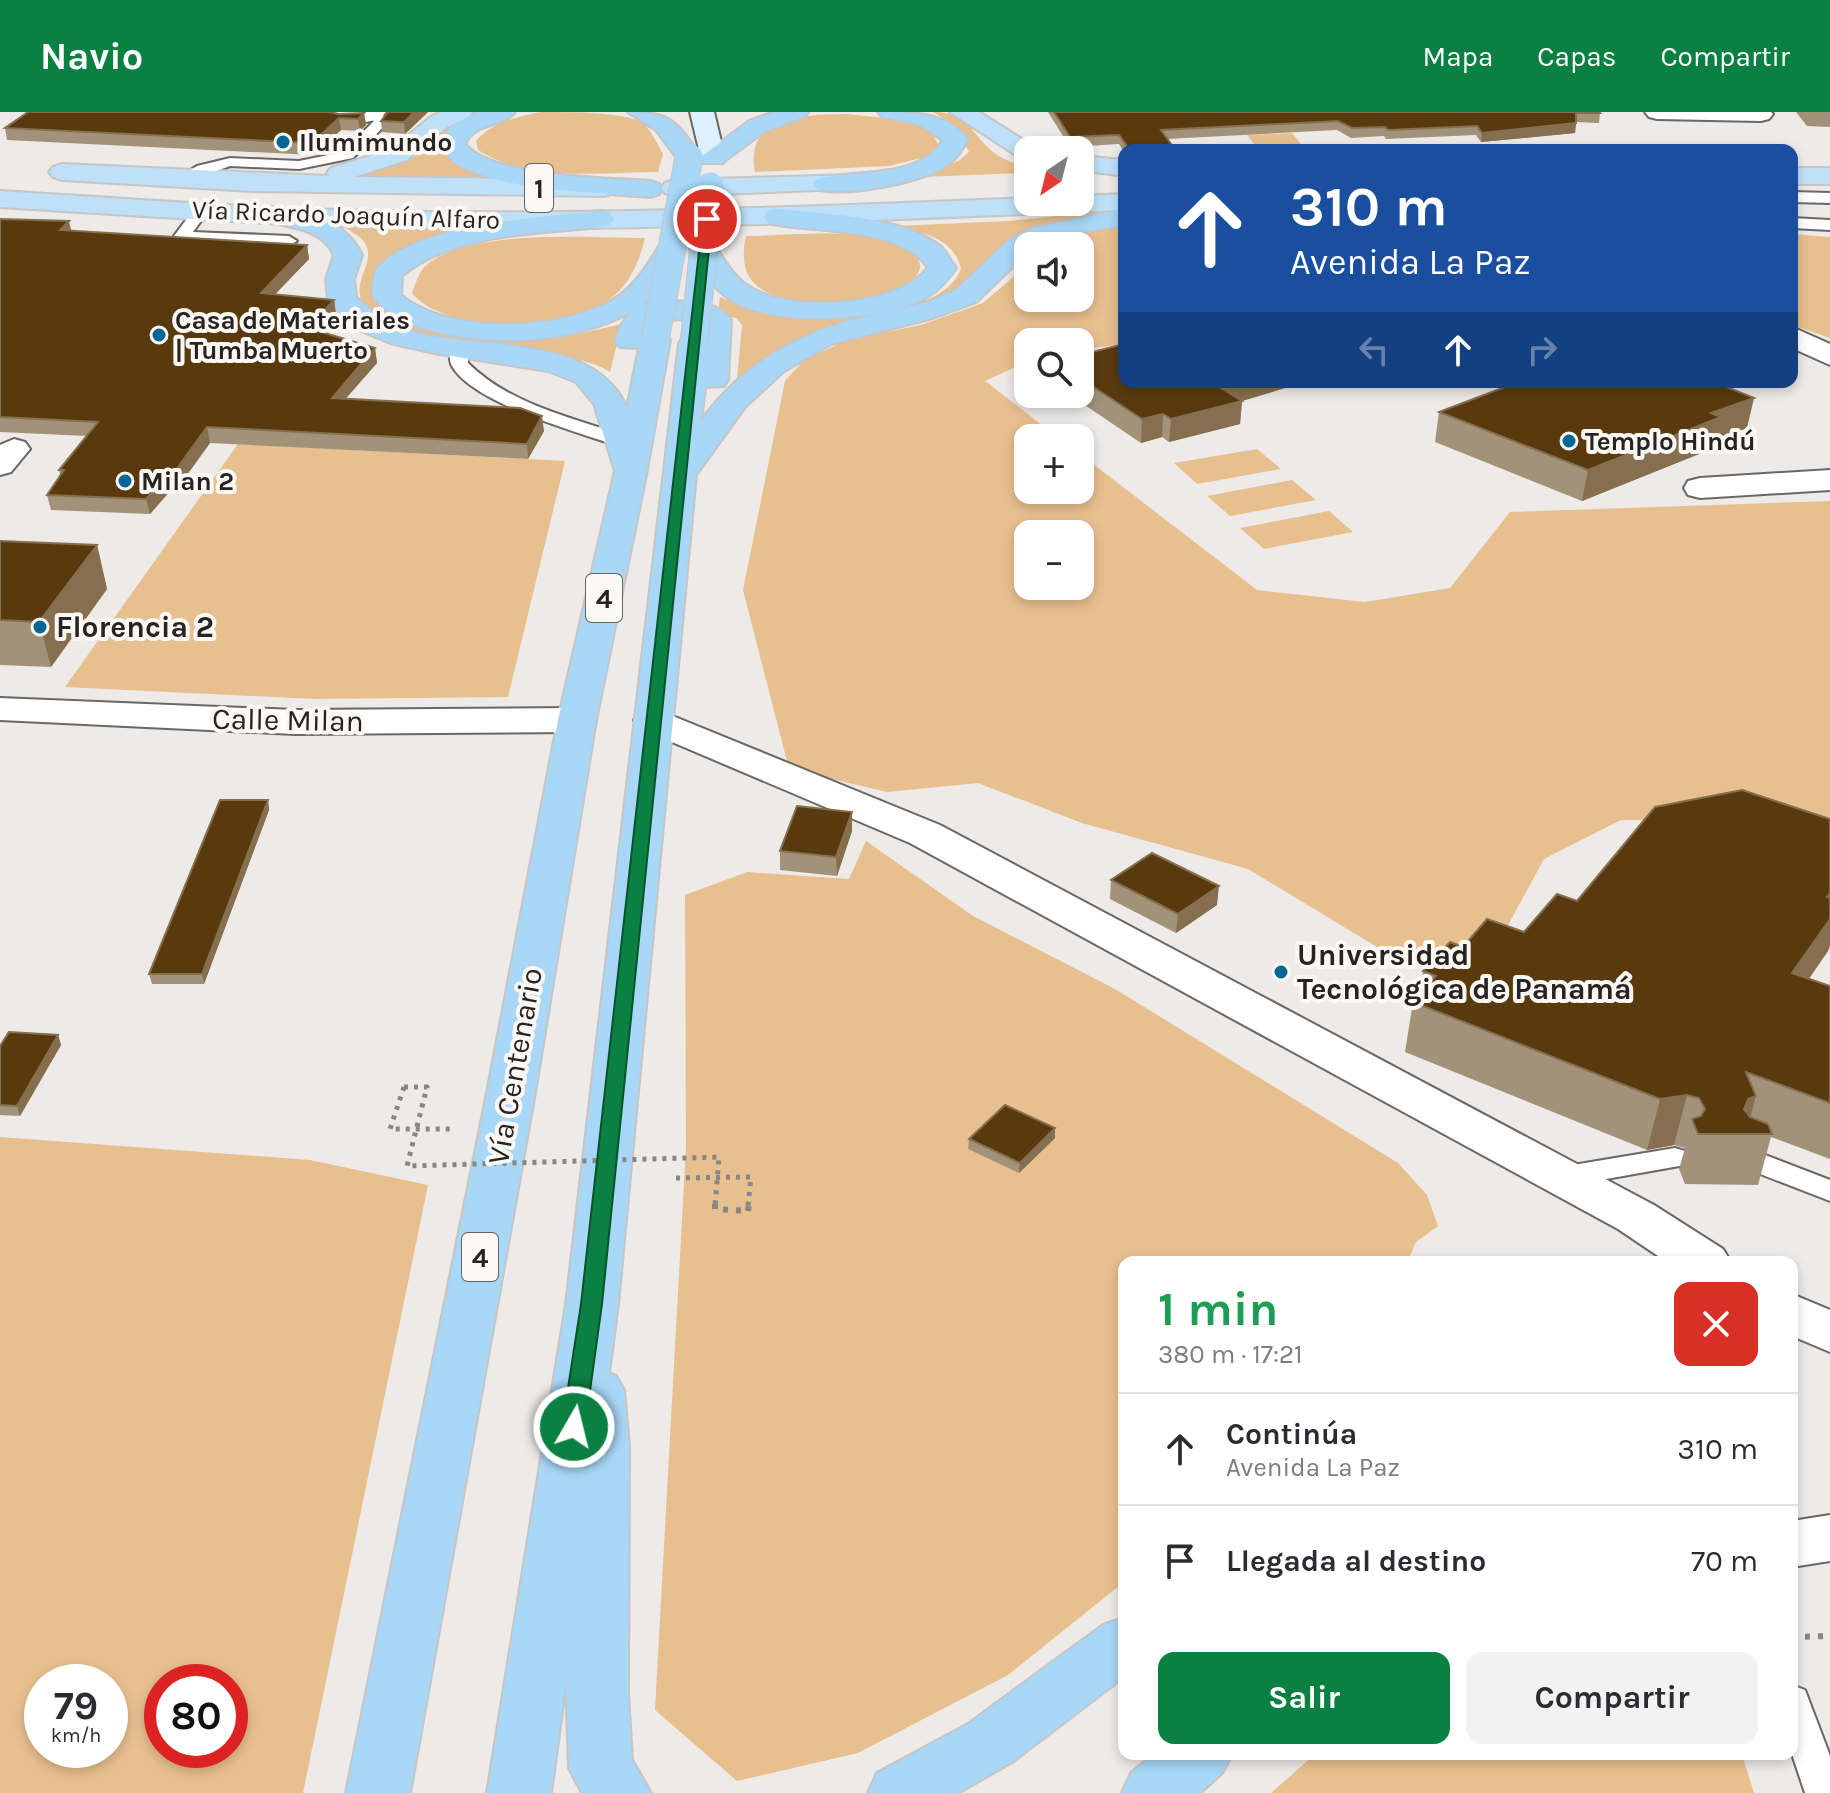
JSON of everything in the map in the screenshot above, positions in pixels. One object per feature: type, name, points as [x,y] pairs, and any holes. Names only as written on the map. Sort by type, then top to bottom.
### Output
[{"type":"highway","points":[[503,112],[472,123],[458,132],[452,145],[458,156],[474,165],[499,172],[650,189]]},
{"type":"highway","points":[[640,112],[664,125],[701,158],[757,126],[796,112]]},
{"type":"highway","points":[[826,184],[913,171],[946,156],[956,139],[949,130],[927,119],[890,112]]},
{"type":"highway","name":"4","points":[[672,248],[701,158]]},
{"type":"highway","name":"4","points":[[519,1793],[592,1304],[703,249],[701,158]]},
{"type":"highway","points":[[274,215],[320,228],[333,234],[346,248],[348,255],[340,290],[342,300],[356,317],[398,336],[543,361],[572,370],[606,396],[630,475]]},
{"type":"highway","points":[[703,249],[727,285],[746,297],[785,308],[855,308],[902,298],[926,287],[942,268],[936,256],[922,245],[875,231],[777,217]]},
{"type":"highway","points":[[681,477],[710,426],[758,375],[798,347],[848,329],[950,303],[976,290],[1001,261],[1029,239],[1056,230],[1118,218]]},
{"type":"highway","points":[[601,219],[509,229],[445,242],[406,258],[389,273],[385,283],[389,300],[411,316],[480,330],[542,329],[584,322],[621,308],[644,288],[672,248]]},
{"type":"highway","name":"Vía Centenario","points":[[378,1793],[511,1093],[577,720],[630,475],[672,248]]},
{"type":"highway","points":[[616,428],[634,327],[646,313],[681,310],[711,314],[717,320],[710,426]]},
{"type":"highway","points":[[592,1304],[601,1446],[597,1694],[601,1768],[619,1793]]},
{"type":"highway","points":[[900,1793],[990,1743],[1118,1647]]},
{"type":"highway","points":[[1154,1793],[1193,1760]]},
{"type":"main road","points":[[253,183],[291,173],[344,172],[386,161],[405,150],[439,122],[461,112]]},
{"type":"main road","name":"4","points":[[681,112],[701,158]]},
{"type":"main road","name":"4","points":[[701,158],[702,112]]},
{"type":"main road","points":[[962,112],[1014,144]]},
{"type":"main road","points":[[1094,165],[1118,168]]},
{"type":"main road","points":[[1094,172],[1118,170]]},
{"type":"main road","name":"Vía Ricardo Joaquín Alfaro","points":[[30,171],[253,183],[435,188],[650,189],[950,178]]},
{"type":"main road","points":[[1798,176],[1830,176]]},
{"type":"main road","name":"Vía Ricardo Joaquín Alfaro","points":[[0,199],[274,215],[428,220],[777,217],[1118,202]]},
{"type":"street","points":[[321,112],[372,113]]},
{"type":"street","points":[[1657,112],[1761,114]]},
{"type":"street","points":[[1798,339],[1830,356]]},
{"type":"street","points":[[1700,488],[1830,480]]},
{"type":"street","name":"Calle Milan","points":[[0,709],[295,722],[577,720]]},
{"type":"street","points":[[653,720],[925,834],[1648,1223],[1696,1256]]},
{"type":"street","points":[[1798,1543],[1830,1538]]},
{"type":"lane","points":[[183,179],[202,169],[230,162],[291,173],[348,155],[384,119],[372,113]]},
{"type":"lane","points":[[1798,197],[1830,198]]},
{"type":"lane","points":[[1798,206],[1830,207]]},
{"type":"lane","points":[[200,211],[182,236],[289,241]]},
{"type":"lane","points":[[1798,215],[1830,216]]},
{"type":"lane","points":[[1798,223],[1830,225]]},
{"type":"lane","points":[[458,348],[459,364],[477,383],[527,406],[616,428]]},
{"type":"lane","points":[[1561,1177],[1675,1158]]},
{"type":"lane","points":[[1747,1158],[1830,1191]]},
{"type":"lane","points":[[1798,1718],[1824,1793]]},
{"type":"path","points":[[454,1129],[390,1129],[404,1087],[427,1087],[407,1166],[719,1157],[715,1209],[748,1211],[751,1177],[676,1178]]},
{"type":"path","points":[[1798,1637],[1830,1636]]},
{"type":"shaded area","points":[[479,112],[490,112],[445,152],[465,169],[506,181],[350,178],[413,158],[447,128]]},
{"type":"shaded area","points":[[541,112],[608,114],[642,122],[663,154],[658,172],[589,174],[542,171],[498,160],[478,150],[476,141],[490,129],[506,121]]},
{"type":"shaded area","points":[[933,112],[962,120],[993,152],[1014,162],[1014,174],[920,177],[960,160],[969,152],[956,126]]},
{"type":"shaded area","points":[[846,114],[904,120],[932,132],[938,145],[925,157],[889,166],[755,172],[754,153],[759,139],[768,129],[796,118]]},
{"type":"shaded area","points":[[1292,133],[1301,144],[1254,144],[1247,135]]},
{"type":"shaded area","points":[[1118,210],[1094,216],[1094,212]]},
{"type":"shaded area","points":[[1092,216],[1043,227],[1036,232],[1014,232],[1014,248],[956,291],[898,310],[934,297],[951,284],[961,269],[952,250],[936,238],[896,226]]},
{"type":"shaded area","points":[[340,225],[482,228],[433,240],[379,302],[520,338],[573,335],[622,324],[610,372],[576,359],[444,341],[390,324],[363,303],[360,292],[368,252],[363,240]]},
{"type":"shaded area","points":[[1118,228],[1118,345],[1094,348],[1094,328],[1014,328],[1014,368],[985,381],[1014,403],[1014,408],[1020,408],[1041,424],[1014,424],[1014,504],[1094,504],[1094,465],[1257,590],[1365,602],[1450,588],[1510,512],[1830,501],[1830,855],[1776,820],[1621,820],[1544,859],[1501,938],[1397,959],[1248,869],[1082,823],[978,783],[887,792],[789,769],[743,590],[785,381],[804,360],[847,340],[921,325],[983,303],[1014,276],[1014,312],[1094,312],[1094,232],[1084,232]]},
{"type":"shaded area","points":[[1798,234],[1830,237],[1830,338],[1798,327]]},
{"type":"shaded area","points":[[746,236],[865,236],[890,241],[908,249],[919,261],[920,268],[907,284],[872,297],[826,303],[780,298],[762,290],[750,278],[744,257]]},
{"type":"shaded area","points":[[527,238],[645,238],[635,267],[623,287],[599,306],[574,316],[545,322],[483,323],[454,317],[430,307],[412,293],[422,270],[439,256],[464,247]]},
{"type":"shaded area","points":[[720,297],[758,310],[797,318],[885,313],[806,335],[772,354],[736,389],[742,325],[736,318],[718,315]]},
{"type":"shaded area","points":[[238,444],[565,461],[508,697],[314,699],[65,687]]},
{"type":"shaded area","points":[[1257,449],[1281,469],[1197,484],[1174,463]]},
{"type":"shaded area","points":[[1292,480],[1316,500],[1230,516],[1207,496]]},
{"type":"shaded area","points":[[1329,511],[1353,532],[1264,549],[1240,528]]},
{"type":"shaded area","points":[[866,841],[973,916],[1115,989],[1398,1163],[1427,1195],[1438,1226],[1416,1242],[1410,1256],[1118,1256],[1118,1587],[1008,1675],[858,1753],[737,1781],[655,1710],[686,1147],[685,895],[747,872],[849,879]]},
{"type":"shaded area","points":[[0,1137],[310,1160],[428,1185],[303,1793],[0,1793]]},
{"type":"shaded area","points":[[1308,1760],[1744,1760],[1754,1793],[1271,1793]]},
{"type":"building","points":[[28,112],[364,113],[358,119],[339,118],[312,143],[5,128]]},
{"type":"building","points":[[388,112],[414,112],[404,122],[381,121]]},
{"type":"building","points":[[1054,112],[1600,113],[1576,113],[1576,123],[1482,133],[1477,126],[1388,130],[1385,127],[1352,128],[1338,121],[1161,130],[1171,144],[1126,144],[1119,135],[1069,136]]},
{"type":"building","points":[[0,219],[69,221],[60,230],[307,245],[261,293],[334,300],[308,328],[375,348],[332,398],[520,408],[542,416],[527,444],[207,427],[173,474],[168,474],[146,499],[47,495],[64,470],[59,470],[98,422],[0,417]]},
{"type":"building","points":[[1118,346],[1118,388],[1221,388],[1242,401],[1171,419],[1163,414],[1142,419],[1094,387],[1094,352]]},
{"type":"building","points":[[1502,388],[1729,388],[1754,398],[1711,413],[1721,417],[1588,470],[1439,412]]},
{"type":"building","points":[[0,541],[97,545],[39,622],[0,620]]},
{"type":"building","points":[[1742,790],[1830,819],[1830,893],[1827,897],[1830,898],[1830,919],[1792,973],[1830,986],[1830,1103],[1746,1072],[1756,1096],[1748,1099],[1744,1109],[1750,1117],[1768,1124],[1772,1134],[1698,1134],[1692,1119],[1701,1116],[1705,1109],[1699,1098],[1687,1095],[1660,1099],[1413,1002],[1436,976],[1423,971],[1450,942],[1463,947],[1487,919],[1524,932],[1557,894],[1577,901],[1655,807]]},
{"type":"building","points":[[220,800],[268,800],[202,974],[149,974]]},
{"type":"building","points":[[797,806],[852,812],[836,857],[780,851]]},
{"type":"building","points":[[1152,853],[1219,886],[1178,914],[1111,880]]},
{"type":"building","points":[[9,1032],[58,1035],[17,1106],[0,1105],[0,1046]]},
{"type":"building","points":[[1005,1105],[1055,1128],[1020,1163],[969,1139]]},
{"type":"place","name":"Ilumimundo","points":[[283,142]]},
{"type":"place","name":"Casa de Materiales | Tumba Muerto","points":[[159,335]]},
{"type":"place","name":"Templo Hindú","points":[[1569,441]]},
{"type":"place","name":"Milan 2","points":[[125,481]]},
{"type":"place","name":"Florencia 2","points":[[40,627]]},
{"type":"place","name":"Universidad Tecnológica de Panamá","points":[[1281,972]]},
{"type":"route","points":[[574,1427],[592,1304],[707,219]]}]
